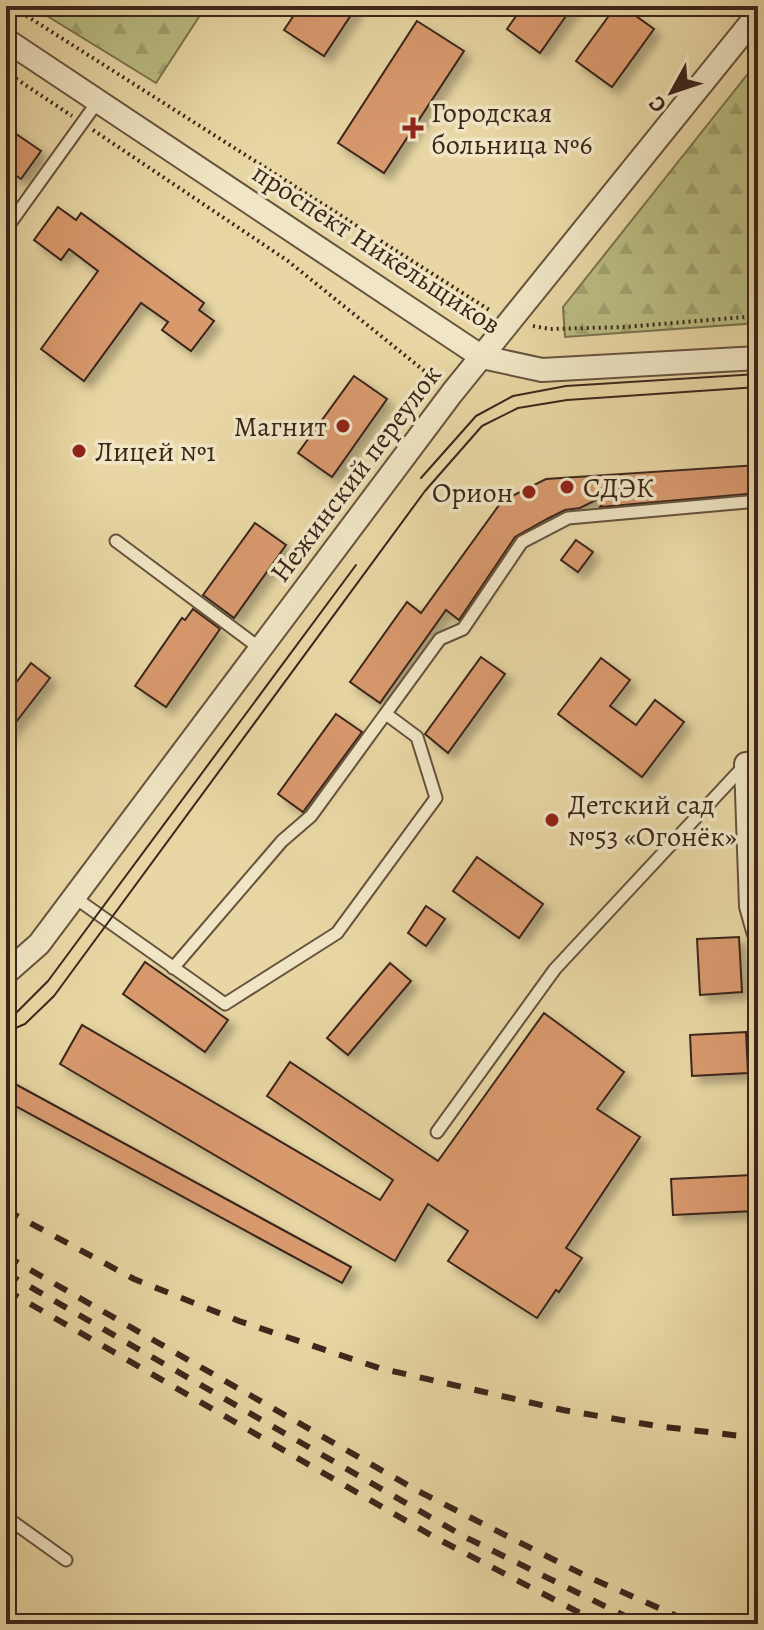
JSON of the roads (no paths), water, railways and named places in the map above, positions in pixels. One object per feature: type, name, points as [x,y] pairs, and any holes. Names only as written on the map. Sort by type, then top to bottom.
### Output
[{"type":"street","name":"Нежинский переулок","points":[[6,973],[39,944],[452,393],[758,14]]},
{"type":"street","name":"проспект Никельщиков","points":[[6,40],[482,357],[542,370],[758,358]]},
{"type":"street","points":[[754,760],[751,906],[758,931]]},
{"type":"lane","points":[[6,229],[98,101]]},
{"type":"lane","points":[[173,968],[282,841],[311,816],[440,639],[463,629],[522,542],[568,518],[758,501]]},
{"type":"lane","points":[[116,541],[261,649]]},
{"type":"lane","points":[[74,897],[225,1004],[337,933],[436,798],[417,737],[386,714]]},
{"type":"lane","points":[[437,1132],[555,969],[754,760]]},
{"type":"lane","points":[[6,1517],[66,1560]]},
{"type":"tram line","points":[[421,478],[476,416],[513,396],[566,386],[758,374]]},
{"type":"tram line","points":[[6,1032],[25,1024],[54,996],[425,491],[482,426],[518,408],[567,400],[758,387]]},
{"type":"tram line","points":[[6,1017],[17,1012],[48,981],[356,565]]},
{"type":"railway","points":[[6,1210],[134,1279],[239,1321],[379,1368],[563,1410],[657,1426],[758,1438]]},
{"type":"railway","points":[[6,1256],[418,1491],[586,1576],[695,1624]]},
{"type":"railway","points":[[6,1273],[465,1537],[641,1624]]},
{"type":"railway","points":[[6,1290],[436,1538],[601,1624]]},
{"type":"place","name":"Городская больница №6","points":[[413,128]]},
{"type":"place","name":"Магнит","points":[[343,426]]},
{"type":"place","name":"Лицей №1","points":[[79,451]]},
{"type":"place","name":"СДЭК","points":[[567,487]]},
{"type":"place","name":"Орион","points":[[529,492]]},
{"type":"place","name":"Детский сад №53 «Огонёк»","points":[[552,820]]}]
